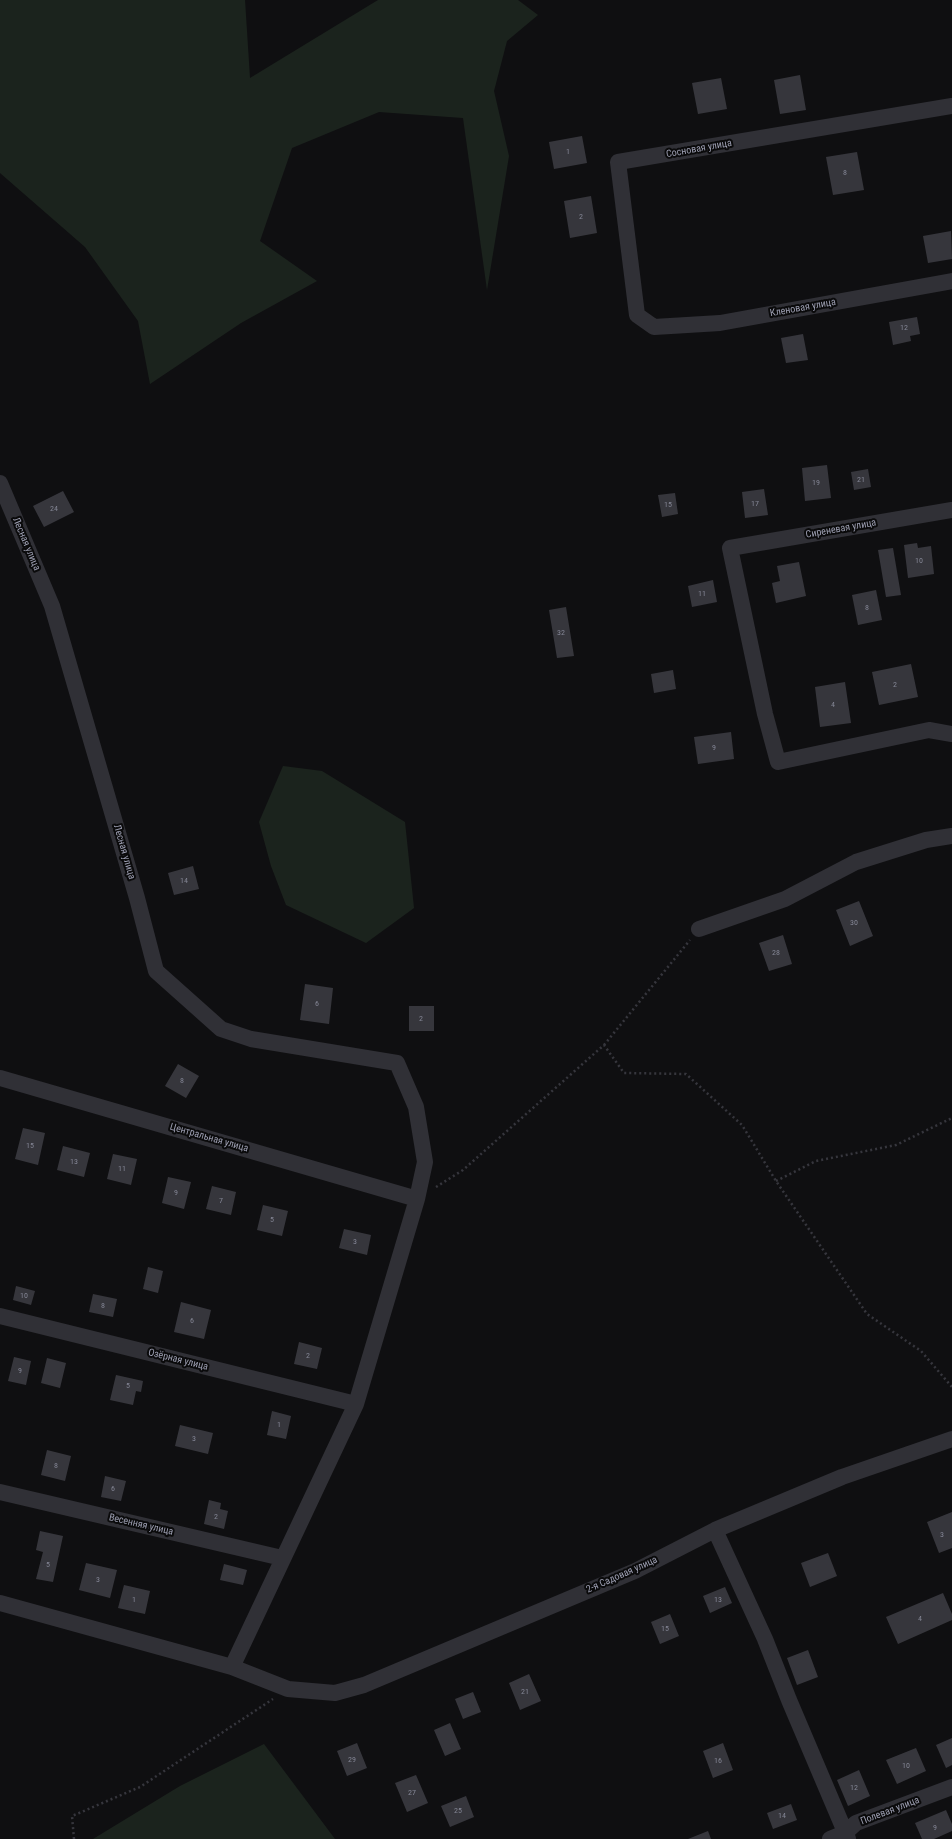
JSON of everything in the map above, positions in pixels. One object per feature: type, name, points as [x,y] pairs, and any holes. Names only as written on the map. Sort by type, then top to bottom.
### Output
[{"type":"street","name":"Сосновая улица","points":[[654,327],[637,315],[618,162],[952,106]]},
{"type":"street","name":"Кленовая улица","points":[[654,327],[720,323],[952,281]]},
{"type":"street","name":"Лесная улица","points":[[0,483],[52,606],[137,898],[156,971],[221,1029],[251,1039],[397,1063],[416,1106],[425,1162],[417,1199]]},
{"type":"street","name":"Сиреневая улица","points":[[952,510],[730,548],[765,714],[778,762],[929,730],[952,734]]},
{"type":"street","points":[[699,929],[785,899],[856,862],[926,840],[952,836]]},
{"type":"street","name":"Центральная улица","points":[[0,1078],[417,1199]]},
{"type":"street","points":[[232,1666],[356,1404],[417,1199]]},
{"type":"street","name":"Озёрная улица","points":[[0,1316],[356,1404]]},
{"type":"street","name":"2-я Садовая улица","points":[[0,1603],[232,1666],[288,1689],[335,1693],[364,1685],[635,1571],[715,1530],[842,1477],[952,1438]]},
{"type":"street","name":"Весенняя улица","points":[[0,1492],[282,1558]]},
{"type":"street","points":[[715,1530],[765,1639],[791,1706],[846,1836]]},
{"type":"street","name":"Полевая улица","points":[[830,1839],[846,1836],[856,1824],[952,1787]]},
{"type":"path","points":[[417,1199],[463,1170],[604,1045],[699,929]]},
{"type":"path","points":[[604,1045],[624,1073],[686,1074],[742,1125],[776,1181],[867,1314],[921,1351],[952,1387]]},
{"type":"path","points":[[776,1181],[816,1161],[896,1145],[952,1118]]},
{"type":"path","points":[[74,1839],[72,1816],[140,1787],[288,1689]]},
{"type":"shaded area","points":[[0,0],[245,0],[250,78],[378,0],[518,0],[538,15],[507,41],[494,91],[509,156],[487,290],[463,118],[379,112],[292,148],[260,241],[317,281],[241,323],[150,384],[138,321],[85,247],[0,173]]},
{"type":"shaded area","points":[[283,766],[322,771],[405,822],[414,908],[366,943],[286,905],[271,866],[259,822]]},
{"type":"shaded area","points":[[264,1744],[335,1839],[93,1839],[180,1786]]},
{"type":"building","points":[[800,75],[806,110],[780,114],[774,80]]},
{"type":"building","points":[[721,78],[727,109],[698,114],[692,83]]},
{"type":"building","points":[[582,136],[587,163],[554,169],[549,142]]},
{"type":"building","points":[[857,152],[864,190],[833,195],[826,157]]},
{"type":"building","points":[[591,196],[597,233],[570,238],[564,201]]},
{"type":"building","points":[[951,231],[952,259],[928,263],[923,236]]},
{"type":"building","points":[[917,317],[920,334],[910,336],[911,341],[893,345],[889,322]]},
{"type":"building","points":[[803,334],[808,360],[786,363],[781,338]]},
{"type":"building","points":[[827,465],[831,498],[805,501],[802,468]]},
{"type":"building","points":[[868,469],[871,487],[854,490],[851,472]]},
{"type":"building","points":[[764,489],[768,515],[745,518],[742,492]]},
{"type":"building","points":[[63,491],[74,512],[44,527],[33,506]]},
{"type":"building","points":[[675,493],[678,514],[662,517],[658,495]]},
{"type":"building","points":[[917,543],[918,548],[931,546],[934,574],[908,578],[904,545]]},
{"type":"building","points":[[893,548],[901,595],[886,597],[878,550]]},
{"type":"building","points":[[799,562],[806,596],[776,603],[772,583],[780,581],[777,566]]},
{"type":"building","points":[[713,580],[717,602],[692,607],[688,586]]},
{"type":"building","points":[[876,590],[882,620],[858,625],[852,595]]},
{"type":"building","points":[[566,607],[574,656],[557,658],[549,610]]},
{"type":"building","points":[[911,664],[918,697],[879,705],[872,672]]},
{"type":"building","points":[[673,670],[676,689],[654,693],[651,674]]},
{"type":"building","points":[[845,682],[851,723],[820,727],[815,687]]},
{"type":"building","points":[[731,732],[734,759],[698,764],[694,737]]},
{"type":"building","points":[[193,866],[199,889],[174,895],[168,873]]},
{"type":"building","points":[[859,901],[873,936],[850,946],[836,910]]},
{"type":"building","points":[[783,935],[792,964],[769,971],[759,943]]},
{"type":"building","points":[[305,984],[333,988],[329,1024],[300,1020]]},
{"type":"building","points":[[409,1006],[434,1006],[434,1031],[409,1031]]},
{"type":"building","points":[[178,1064],[199,1076],[186,1098],[165,1086]]},
{"type":"building","points":[[23,1128],[45,1133],[38,1165],[15,1159]]},
{"type":"building","points":[[63,1146],[90,1153],[84,1177],[57,1170]]},
{"type":"building","points":[[113,1154],[137,1159],[131,1185],[107,1179]]},
{"type":"building","points":[[168,1177],[191,1182],[184,1209],[162,1203]]},
{"type":"building","points":[[212,1186],[236,1192],[231,1215],[206,1209]]},
{"type":"building","points":[[263,1205],[288,1211],[282,1236],[257,1230]]},
{"type":"building","points":[[344,1229],[371,1235],[367,1255],[339,1248]]},
{"type":"building","points":[[148,1267],[163,1271],[158,1293],[143,1289]]},
{"type":"building","points":[[16,1286],[35,1291],[31,1305],[13,1300]]},
{"type":"building","points":[[93,1294],[117,1299],[113,1317],[89,1312]]},
{"type":"building","points":[[181,1302],[211,1310],[204,1339],[174,1332]]},
{"type":"building","points":[[299,1342],[322,1348],[317,1369],[294,1364]]},
{"type":"building","points":[[14,1357],[31,1361],[26,1385],[8,1381]]},
{"type":"building","points":[[47,1358],[66,1363],[60,1388],[41,1383]]},
{"type":"building","points":[[116,1375],[143,1381],[141,1392],[136,1391],[133,1405],[110,1400]]},
{"type":"building","points":[[272,1411],[291,1416],[286,1439],[267,1435]]},
{"type":"building","points":[[180,1425],[213,1433],[208,1454],[175,1446]]},
{"type":"building","points":[[47,1450],[71,1456],[65,1481],[41,1475]]},
{"type":"building","points":[[105,1476],[126,1481],[121,1501],[101,1497]]},
{"type":"building","points":[[209,1500],[221,1503],[220,1509],[228,1511],[224,1529],[204,1524]]},
{"type":"building","points":[[952,1512],[952,1548],[939,1553],[927,1522]]},
{"type":"building","points":[[40,1531],[63,1536],[53,1582],[36,1579],[43,1552],[36,1550]]},
{"type":"building","points":[[828,1553],[837,1576],[810,1587],[801,1563]]},
{"type":"building","points":[[86,1563],[117,1570],[110,1598],[79,1590]]},
{"type":"building","points":[[224,1564],[247,1570],[243,1585],[220,1580]]},
{"type":"building","points":[[124,1585],[150,1591],[145,1614],[118,1608]]},
{"type":"building","points":[[725,1587],[732,1603],[710,1613],[703,1596]]},
{"type":"building","points":[[943,1593],[952,1614],[952,1620],[898,1644],[886,1617]]},
{"type":"building","points":[[670,1614],[679,1636],[660,1644],[651,1622]]},
{"type":"building","points":[[808,1650],[818,1677],[797,1685],[787,1658]]},
{"type":"building","points":[[529,1674],[541,1701],[520,1710],[509,1683]]},
{"type":"building","points":[[473,1692],[481,1712],[463,1719],[455,1699]]},
{"type":"building","points":[[450,1723],[461,1749],[445,1756],[434,1730]]},
{"type":"building","points":[[952,1738],[952,1765],[946,1768],[936,1745]]},
{"type":"building","points":[[357,1743],[367,1768],[347,1776],[337,1751]]},
{"type":"building","points":[[723,1743],[733,1770],[713,1778],[703,1751]]},
{"type":"building","points":[[916,1748],[926,1771],[897,1784],[886,1760]]},
{"type":"building","points":[[859,1770],[870,1796],[848,1806],[837,1780]]},
{"type":"building","points":[[416,1775],[428,1803],[407,1812],[395,1783]]},
{"type":"building","points":[[466,1796],[474,1817],[450,1827],[441,1806]]},
{"type":"building","points":[[791,1804],[797,1820],[773,1829],[767,1813]]},
{"type":"building","points":[[946,1810],[952,1824],[952,1831],[934,1839],[922,1839],[915,1823]]},
{"type":"building","points":[[708,1831],[711,1839],[688,1839]]}]
